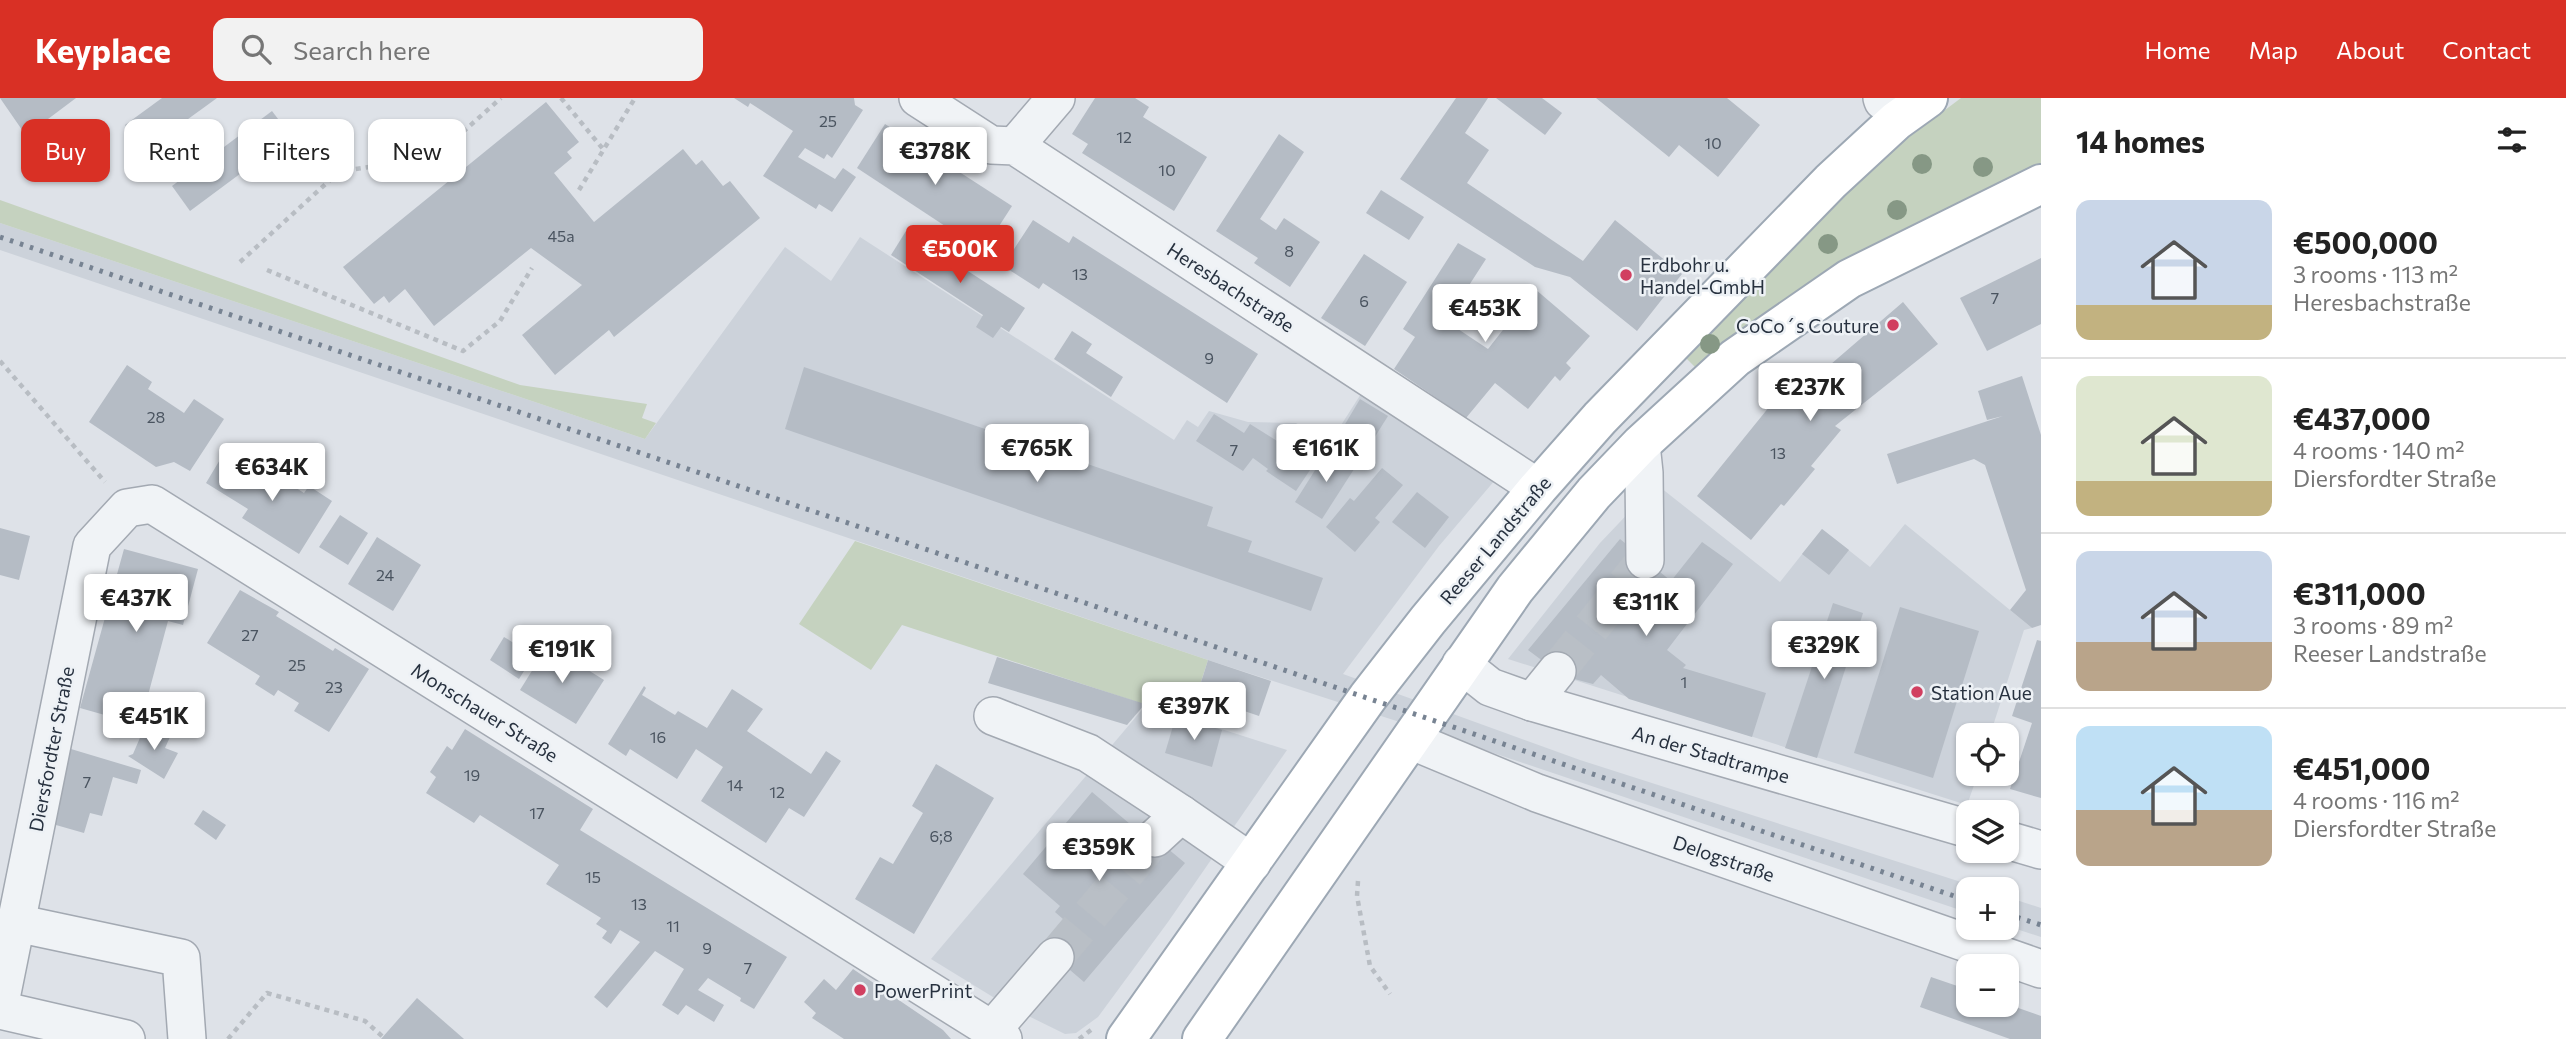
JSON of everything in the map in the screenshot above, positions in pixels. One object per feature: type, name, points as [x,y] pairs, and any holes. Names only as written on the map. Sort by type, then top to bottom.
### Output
[{"type":"main road","name":"Reeser Landstraße","points":[[1126,1039],[1353,717],[1427,620],[1538,488],[1600,418],[1831,181],[1896,121],[1928,98]]},
{"type":"main road","points":[[1202,1039],[1515,589],[1594,493],[1640,444],[1735,358],[1850,279],[2041,184]]},
{"type":"main road","points":[[1353,717],[1410,740]]},
{"type":"street","name":"Heresbachstraße","points":[[918,98],[991,145],[1015,146],[1538,488]]},
{"type":"street","points":[[1015,146],[1056,98]]},
{"type":"street","points":[[1640,444],[1644,473],[1645,560]]},
{"type":"street","name":"Monschauer Straße","points":[[127,508],[152,503],[998,1034]]},
{"type":"street","name":"Diersfordter Straße","points":[[0,1003],[92,546],[127,508]]},
{"type":"street","name":"An der Stadtrampe","points":[[1461,664],[1490,687],[1532,702],[1956,825]]},
{"type":"street","points":[[1532,702],[1557,671]]},
{"type":"street","points":[[993,716],[1088,753],[1252,863]]},
{"type":"street","name":"Delogstraße","points":[[1410,740],[1430,751],[1537,793],[2041,969]]},
{"type":"street","points":[[1155,838],[1181,814]]},
{"type":"street","points":[[2019,844],[2041,850]]},
{"type":"street","points":[[16,923],[181,958],[187,1039]]},
{"type":"street","points":[[998,1034],[1055,957]]},
{"type":"street","points":[[0,1010],[126,1039]]},
{"type":"path","points":[[240,262],[330,180],[350,170],[375,166],[404,169],[428,163],[502,98]]},
{"type":"path","points":[[561,98],[603,149]]},
{"type":"path","points":[[579,190],[635,98]]},
{"type":"path","points":[[267,270],[463,351],[500,321],[532,268]]},
{"type":"path","points":[[0,361],[127,508]]},
{"type":"path","points":[[1358,869],[1357,895],[1370,966],[1390,994]]},
{"type":"path","points":[[228,1039],[267,993],[365,1021],[383,1037]]},
{"type":"shaded area","points":[[0,223],[645,439],[785,247],[831,281],[860,237],[1174,440],[1187,420],[1198,427],[1209,411],[1248,422],[1296,423],[1329,444],[1366,386],[1501,473],[1439,546],[1343,674],[1580,760],[1956,880],[1956,909],[1208,660],[0,250]]},
{"type":"shaded area","points":[[1656,484],[1780,582],[1822,529],[1870,567],[1905,524],[2032,628],[2024,630],[1994,723],[1956,723],[1956,786],[1974,786],[1969,800],[1956,802],[1508,659],[1600,543]]},
{"type":"shaded area","points":[[1146,705],[1287,750],[1168,922],[1098,1017],[1076,1033],[1065,1034],[1006,1005],[931,959]]},
{"type":"shaded area","points":[[2019,901],[2041,908],[2041,937],[2019,930]]},
{"type":"green space","points":[[1961,98],[2041,98],[2041,166],[1981,192],[1864,251],[1778,304],[1696,368],[1686,358],[1865,176],[1909,137]]},
{"type":"green space","points":[[0,200],[520,385],[647,404],[642,418],[656,423],[645,439],[0,223]]},
{"type":"green space","points":[[855,541],[1208,660],[1189,719],[902,625],[871,670],[799,624]]},
{"type":"building","points":[[0,98],[76,98],[48,119],[21,119],[21,128]]},
{"type":"building","points":[[162,98],[217,98],[188,119],[133,119]]},
{"type":"building","points":[[734,98],[854,98],[855,105],[863,110],[832,158],[827,154],[824,159],[805,148],[798,157],[835,179],[843,168],[856,177],[832,212],[819,204],[816,209],[763,176],[793,131],[750,103],[748,107]]},
{"type":"building","points":[[1095,98],[1135,98],[1149,107],[1143,117],[1207,157],[1174,211],[1082,153],[1088,144],[1072,134]]},
{"type":"building","points":[[1456,98],[1488,98],[1465,133],[1489,150],[1467,183],[1583,261],[1615,220],[1682,274],[1637,331],[1570,277],[1535,267],[1400,179]]},
{"type":"building","points":[[1496,98],[1542,98],[1562,113],[1545,135]]},
{"type":"building","points":[[1596,98],[1727,98],[1760,125],[1718,177],[1679,145],[1669,157]]},
{"type":"building","points":[[546,102],[579,142],[567,152],[572,158],[554,173],[594,222],[683,149],[696,165],[702,160],[723,186],[730,181],[760,218],[614,337],[609,330],[555,375],[522,335],[582,285],[531,248],[434,326],[405,289],[389,303],[384,296],[374,304],[343,267],[448,182],[466,182],[466,167]]},
{"type":"building","points":[[272,111],[278,119],[261,119]]},
{"type":"building","points":[[885,124],[1012,206],[983,251],[857,168]]},
{"type":"building","points":[[1279,134],[1304,152],[1260,219],[1276,230],[1284,218],[1320,242],[1290,287],[1254,263],[1258,258],[1216,231]]},
{"type":"building","points":[[238,136],[238,175],[190,211],[172,186],[177,182],[224,182],[224,147]]},
{"type":"building","points":[[1381,190],[1424,217],[1409,240],[1366,213]]},
{"type":"building","points":[[1033,220],[1069,243],[1073,236],[1258,354],[1227,403],[1043,283],[1039,289],[1003,266]]},
{"type":"building","points":[[906,231],[1025,308],[1009,332],[1001,327],[993,338],[976,327],[983,315],[891,255]]},
{"type":"building","points":[[1458,243],[1486,259],[1446,321],[1488,349],[1535,289],[1590,336],[1566,363],[1571,368],[1560,381],[1555,376],[1528,409],[1495,383],[1466,418],[1394,369],[1415,337],[1403,329]]},
{"type":"building","points":[[1364,254],[1407,282],[1365,346],[1321,318]]},
{"type":"building","points":[[2041,258],[2041,324],[1987,351],[1960,298]]},
{"type":"building","points":[[1903,302],[1938,344],[1835,426],[1841,430],[1811,466],[1815,469],[1751,540],[1697,496],[1786,386],[1792,391],[1813,373],[1816,377]]},
{"type":"building","points":[[1072,331],[1092,344],[1086,353],[1123,377],[1111,397],[1054,359]]},
{"type":"building","points":[[127,365],[152,382],[148,389],[184,413],[194,399],[224,419],[190,471],[174,462],[156,467],[89,422]]},
{"type":"building","points":[[804,367],[1213,507],[1207,526],[1252,541],[1248,552],[1323,578],[1311,611],[785,429]]},
{"type":"building","points":[[2022,376],[2041,435],[2041,625],[2032,628],[2010,610],[2026,590],[1985,465],[1974,459],[1897,484],[1887,454],[2003,416],[1987,420],[1978,391]]},
{"type":"building","points":[[1360,399],[1388,416],[1371,443],[1344,426]]},
{"type":"building","points":[[1214,414],[1244,433],[1250,424],[1314,464],[1296,491],[1266,471],[1268,469],[1253,458],[1243,471],[1196,441]]},
{"type":"building","points":[[1329,448],[1356,466],[1322,519],[1295,502]]},
{"type":"building","points":[[221,458],[240,470],[244,463],[267,478],[271,472],[304,493],[309,486],[332,501],[299,554],[242,518],[248,509],[206,483]]},
{"type":"building","points":[[1382,468],[1403,485],[1375,518],[1380,522],[1355,552],[1326,527],[1350,498],[1354,501]]},
{"type":"building","points":[[1417,492],[1449,517],[1425,548],[1392,522]]},
{"type":"building","points":[[340,515],[368,533],[348,565],[319,547]]},
{"type":"building","points":[[0,528],[30,536],[19,580],[0,575]]},
{"type":"building","points":[[1822,529],[1849,550],[1829,575],[1802,554]]},
{"type":"building","points":[[377,537],[421,565],[393,611],[348,584]]},
{"type":"building","points":[[1620,539],[1671,581],[1702,542],[1733,564],[1667,650],[1686,665],[1683,668],[1766,693],[1752,737],[1629,699],[1601,675],[1593,684],[1563,676],[1528,650]]},
{"type":"building","points":[[124,549],[198,569],[183,625],[168,621],[140,725],[80,708]]},
{"type":"building","points":[[240,590],[279,612],[276,616],[333,651],[335,648],[369,669],[329,732],[294,711],[299,703],[278,690],[274,696],[255,684],[260,676],[207,643]]},
{"type":"building","points":[[1833,603],[1863,613],[1817,758],[1785,748]]},
{"type":"building","name":"Station Aue","points":[[1900,607],[1979,631],[1933,778],[1854,753]]},
{"type":"building","points":[[504,637],[534,655],[519,679],[490,660]]},
{"type":"building","points":[[2037,640],[2041,641],[2041,798],[2010,789],[2011,786],[2019,786],[2019,762],[2032,723],[2012,716]]},
{"type":"building","points":[[548,645],[604,680],[576,724],[520,690]]},
{"type":"building","points":[[997,657],[1145,704],[1127,725],[988,683]]},
{"type":"building","points":[[1208,660],[1271,681],[1259,716],[1197,695]]},
{"type":"building","points":[[644,686],[646,688],[642,695],[675,715],[678,711],[707,728],[732,689],[763,709],[747,731],[811,774],[826,751],[841,761],[804,817],[789,808],[766,843],[701,801],[723,767],[696,749],[677,779],[630,749],[626,756],[608,744]]},
{"type":"building","points":[[1176,716],[1222,730],[1212,767],[1165,753]]},
{"type":"building","points":[[145,726],[170,737],[165,748],[178,753],[164,779],[128,756],[133,754]]},
{"type":"building","points":[[465,729],[593,809],[580,830],[787,957],[754,1009],[708,978],[698,990],[724,1005],[714,1022],[686,1005],[678,1015],[662,1005],[684,969],[655,951],[607,1008],[594,997],[640,942],[620,930],[611,944],[602,938],[607,931],[596,924],[601,918],[546,884],[559,865],[480,815],[474,823],[426,793],[436,777],[430,772],[447,746],[452,750]]},
{"type":"building","points":[[71,749],[141,770],[137,784],[113,777],[102,816],[90,813],[84,833],[49,823]]},
{"type":"building","points":[[936,764],[994,798],[914,934],[855,899],[880,857],[893,864],[923,813],[912,806]]},
{"type":"building","points":[[1092,792],[1130,824],[1116,840],[1132,853],[1149,833],[1185,863],[1084,982],[1049,952],[1071,926],[1055,912],[1060,906],[1023,874]]},
{"type":"building","points":[[203,810],[226,825],[216,840],[194,824]]},
{"type":"building","points":[[853,969],[943,1030],[951,1039],[844,1039],[812,1018],[816,1013],[804,1002],[824,979],[836,990]]},
{"type":"building","points":[[1931,977],[1956,986],[1956,1017],[2019,1017],[2019,1008],[2041,1016],[2041,1039],[2010,1039],[1920,1007]]},
{"type":"building","points":[[417,998],[464,1039],[381,1039]]},
{"type":"tunnel","points":[[1557,671],[1645,560]]},
{"type":"tunnel","points":[[1055,957],[1155,838]]},
{"type":"railway","points":[[0,237],[1956,897]]},
{"type":"railway","points":[[2019,918],[2041,925]]},
{"type":"place","name":"Erdbohr u. Handel-GmbH","points":[[1626,275]]},
{"type":"place","name":"CoCo´s Couture","points":[[1893,325]]},
{"type":"place","name":"Station Aue","points":[[1917,692]]},
{"type":"place","name":"PowerPrint","points":[[860,990]]}]
